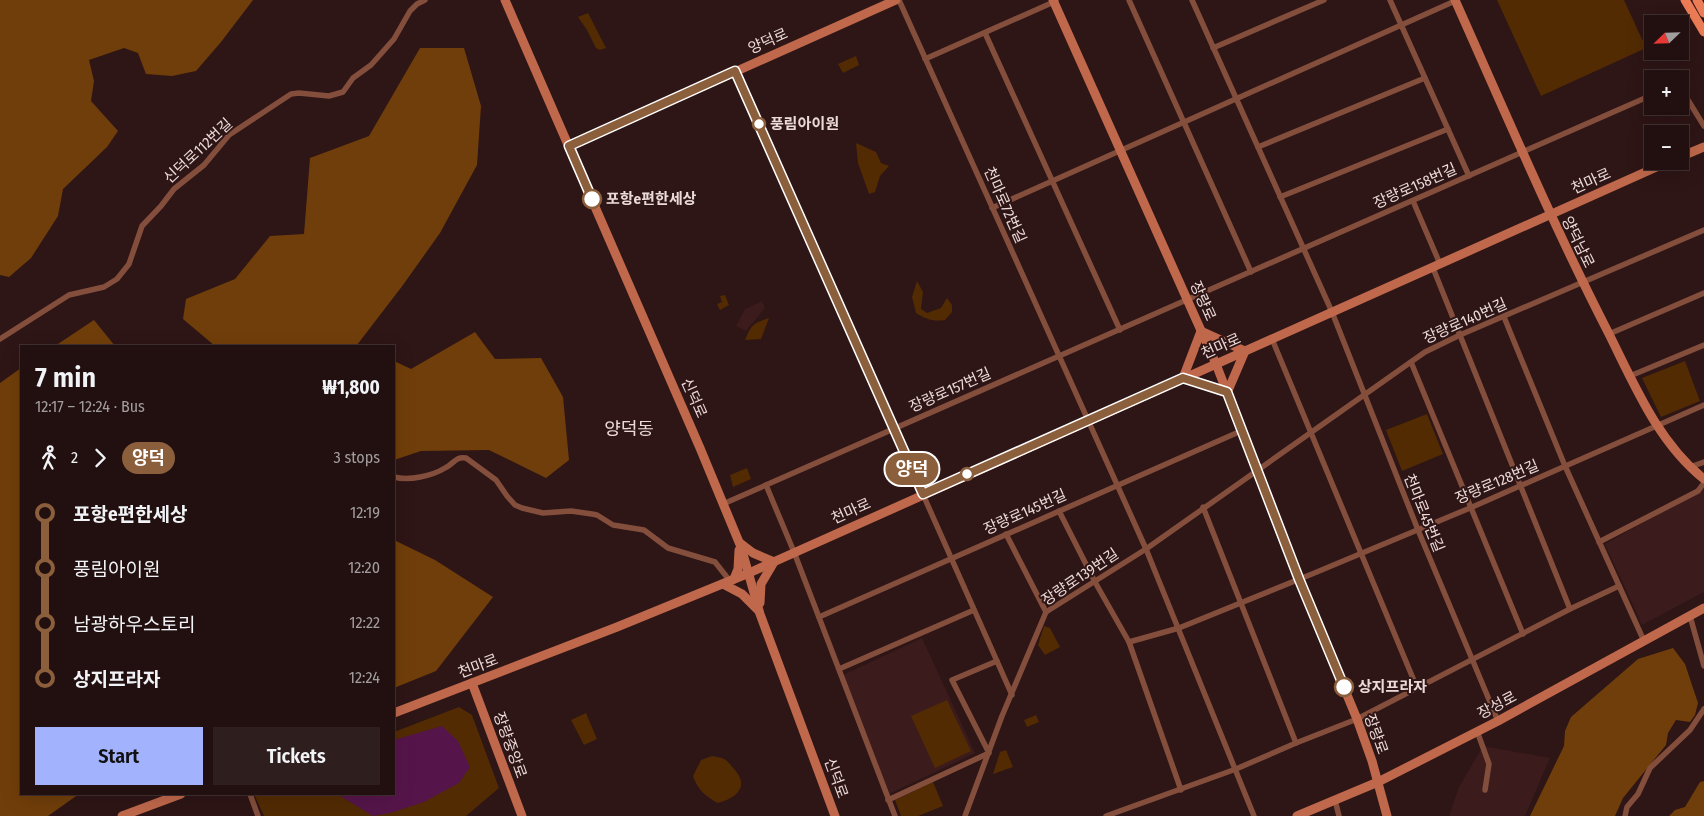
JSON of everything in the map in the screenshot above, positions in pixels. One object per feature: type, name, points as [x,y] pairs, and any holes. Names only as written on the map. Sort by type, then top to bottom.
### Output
[{"type":"main road","points":[[1685,0],[1704,32]]},
{"type":"main road","points":[[1697,0],[1704,13]]},
{"type":"street","name":"신덕로112번길","points":[[0,339],[69,295],[104,287],[117,279],[129,264],[139,232],[145,222],[174,189],[209,160],[226,138],[291,94],[329,96],[343,92],[353,78],[371,65],[394,39],[417,4],[425,0]]},
{"type":"street","name":"신덕로","points":[[505,0],[739,542],[760,611],[835,816]]},
{"type":"street","name":"양덕로","points":[[569,146],[898,0]]},
{"type":"street","name":"천마로72번길","points":[[898,0],[1146,548],[1254,816]]},
{"type":"street","points":[[1130,0],[1251,272]]},
{"type":"street","name":"천마로45번길","points":[[1192,0],[1332,312],[1363,395],[1498,720]]},
{"type":"street","points":[[1213,48],[1324,0]]},
{"type":"street","points":[[1390,0],[1469,176]]},
{"type":"street","points":[[992,208],[1121,152],[1455,0]]},
{"type":"street","name":"양덕남로","points":[[1455,0],[1550,214],[1630,376],[1656,426],[1665,439],[1690,467],[1704,479]]},
{"type":"street","points":[[925,59],[1054,1]]},
{"type":"street","name":"장량로","points":[[1054,1],[1216,364],[1299,579],[1357,720],[1378,782],[1387,816]]},
{"type":"street","points":[[985,32],[1120,330]]},
{"type":"street","points":[[735,71],[1012,695]]},
{"type":"street","points":[[1258,147],[1425,78]]},
{"type":"street","name":"장량로158번길","points":[[1188,300],[1644,99]]},
{"type":"street","points":[[1689,102],[1704,126]]},
{"type":"street","points":[[1280,197],[1448,129]]},
{"type":"street","points":[[1689,153],[1704,146]]},
{"type":"street","name":"천마로","points":[[395,713],[617,627],[749,573],[1087,420],[1650,170]]},
{"type":"street","points":[[1412,201],[1460,335],[1570,609]]},
{"type":"street","name":"장량로140번길","points":[[1257,471],[1425,352],[1460,335],[1704,230]]},
{"type":"street","points":[[1609,334],[1704,293]]},
{"type":"street","name":"장량로157번길","points":[[723,504],[1188,300]]},
{"type":"street","points":[[1504,317],[1565,466],[1644,641]]},
{"type":"street","points":[[1201,331],[1245,351],[1227,392],[1183,378],[1201,331]]},
{"type":"street","points":[[1272,339],[1417,688]]},
{"type":"street","points":[[1630,376],[1704,345]]},
{"type":"street","points":[[1411,362],[1523,634]]},
{"type":"street","name":"장량로128번길","points":[[1129,642],[1179,628],[1361,554],[1704,405]]},
{"type":"street","name":"장량로145번길","points":[[819,617],[1241,431]]},
{"type":"street","points":[[395,477],[405,479],[428,474],[445,468],[456,459],[466,458],[496,480],[511,501],[522,508],[543,513],[572,511],[597,515],[613,525],[644,530],[668,548],[715,562],[729,581],[760,611]]},
{"type":"street","points":[[1690,467],[1704,462]]},
{"type":"street","name":"장량로139번길","points":[[965,816],[1046,612],[1146,548],[1257,471]]},
{"type":"street","points":[[1599,542],[1698,491],[1704,483]]},
{"type":"street","points":[[766,485],[794,552],[895,816]]},
{"type":"street","points":[[1203,507],[1296,743]]},
{"type":"street","points":[[1059,511],[1095,582],[1129,642],[1181,790]]},
{"type":"street","points":[[1006,534],[1046,612]]},
{"type":"street","points":[[729,581],[738,569],[739,542]]},
{"type":"street","points":[[739,542],[754,553],[774,562],[761,584],[760,611]]},
{"type":"street","points":[[1106,816],[1236,769],[1296,743],[1357,720],[1570,609],[1620,586]]},
{"type":"street","name":"장성로","points":[[1297,816],[1378,782],[1498,720],[1704,608]]},
{"type":"street","points":[[839,669],[974,610]]},
{"type":"street","points":[[1690,616],[1704,666]]},
{"type":"street","points":[[888,800],[990,753],[952,680],[997,661]]},
{"type":"street","name":"장량중앙로","points":[[472,683],[522,816]]},
{"type":"street","points":[[1625,816],[1627,807],[1638,794],[1650,768],[1690,730],[1704,709]]},
{"type":"street","points":[[1477,731],[1489,764],[1485,790]]},
{"type":"street","points":[[122,816],[178,795]]},
{"type":"street","points":[[250,795],[258,816]]},
{"type":"street","points":[[1335,800],[1339,816]]},
{"type":"shaded area","points":[[0,0],[253,0],[196,71],[172,76],[146,74],[138,53],[124,48],[89,60],[94,81],[91,101],[118,131],[107,147],[63,189],[58,216],[31,258],[9,277],[0,275]]},
{"type":"shaded area","points":[[1497,0],[1624,0],[1644,44],[1644,49],[1541,96]]},
{"type":"shaded area","points":[[588,13],[606,48],[600,50],[596,48],[578,17]]},
{"type":"shaded area","points":[[420,48],[464,48],[481,106],[477,165],[440,233],[357,345],[214,345],[183,319],[186,299],[235,279],[270,236],[304,234],[310,158],[369,136]]},
{"type":"shaded area","points":[[856,56],[859,65],[843,73],[838,64]]},
{"type":"shaded area","points":[[856,143],[876,152],[881,163],[889,166],[880,176],[875,192],[869,194],[858,163]]},
{"type":"shaded area","points":[[917,281],[923,292],[921,309],[927,313],[941,308],[947,298],[952,305],[952,312],[945,320],[930,320],[916,313],[912,297]]},
{"type":"shaded area","points":[[725,295],[729,305],[720,310],[717,304],[722,302],[720,296]]},
{"type":"shaded area","points":[[762,301],[765,308],[746,331],[736,326],[745,309]]},
{"type":"shaded area","points":[[769,318],[761,339],[745,340],[753,325]]},
{"type":"shaded area","points":[[94,320],[114,345],[56,345]]},
{"type":"shaded area","points":[[475,332],[495,359],[541,358],[563,397],[569,460],[546,478],[489,450],[421,451],[395,460],[395,361],[411,369]]},
{"type":"shaded area","points":[[1685,361],[1700,401],[1661,417],[1642,378]]},
{"type":"shaded area","points":[[20,369],[20,795],[78,795],[48,816],[0,816],[0,383]]},
{"type":"shaded area","points":[[1427,414],[1443,454],[1402,471],[1386,430]]},
{"type":"shaded area","points":[[747,468],[751,479],[733,487],[730,475]]},
{"type":"shaded area","points":[[1704,489],[1704,592],[1642,625],[1605,544]]},
{"type":"shaded area","points":[[395,540],[435,560],[493,597],[436,671],[395,688]]},
{"type":"shaded area","points":[[1044,626],[1050,628],[1060,647],[1045,655],[1038,645]]},
{"type":"shaded area","points":[[922,638],[975,753],[889,794],[843,675]]},
{"type":"shaded area","points":[[1673,648],[1685,664],[1698,703],[1695,715],[1690,722],[1676,720],[1668,733],[1666,745],[1623,798],[1615,816],[1530,816],[1564,746],[1565,731],[1571,717],[1638,659]]},
{"type":"shaded area","points":[[947,700],[971,751],[935,768],[911,716]]},
{"type":"shaded area","points":[[459,707],[472,715],[499,788],[466,816],[264,816],[254,795],[395,795],[395,732]]},
{"type":"shaded area","points":[[586,713],[597,739],[584,745],[571,720]]},
{"type":"shaded area","points":[[1036,715],[1039,722],[1027,727],[1024,720]]},
{"type":"shaded area","points":[[442,726],[458,741],[470,767],[459,783],[424,802],[390,813],[373,816],[339,795],[395,795],[395,740]]},
{"type":"shaded area","points":[[1483,746],[1550,758],[1525,816],[1449,816],[1459,787]]},
{"type":"shaded area","points":[[1006,750],[1013,767],[993,774],[1000,752]]},
{"type":"shaded area","points":[[712,756],[727,761],[739,776],[741,782],[741,787],[735,795],[718,803],[702,792],[693,776],[701,760]]},
{"type":"shaded area","points":[[1704,781],[1704,816],[1669,816],[1675,810],[1685,807],[1700,782]]},
{"type":"shaded area","points":[[933,782],[943,806],[918,816],[901,816],[895,800]]},
{"type":"bus line","name":"양덕","points":[[592,199],[569,146],[735,71],[923,494],[1183,378],[1227,392],[1299,579],[1344,687]]},
{"type":"place","name":"풍림아이원","points":[[759,124]]},
{"type":"place","name":"포항e편한세상","points":[[592,199]]},
{"type":"place","name":"상지프라자","points":[[1344,687]]},
{"type":"district","name":"양덕동","points":[[629,429]]}]
